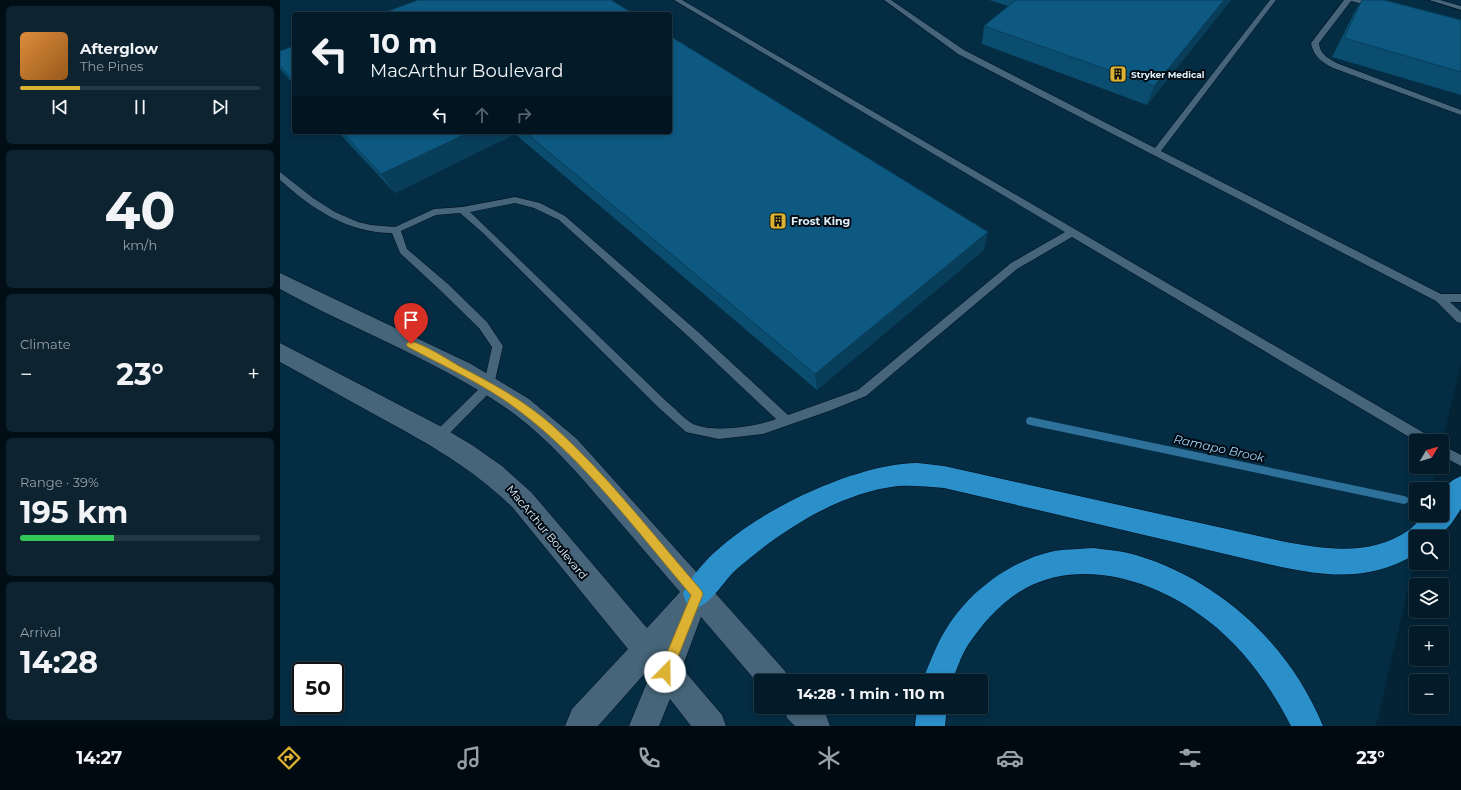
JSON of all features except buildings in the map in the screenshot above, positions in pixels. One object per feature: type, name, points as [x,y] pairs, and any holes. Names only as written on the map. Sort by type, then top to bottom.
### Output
[{"type":"highway","points":[[697,594],[727,560],[746,545],[804,508],[851,487],[891,476],[908,474],[944,477],[1273,552],[1321,561],[1349,563],[1367,562],[1388,555],[1409,544]]},
{"type":"highway","points":[[1449,505],[1461,488]]},
{"type":"highway","points":[[1427,530],[1435,522]]},
{"type":"highway","points":[[940,674],[951,645],[969,617],[987,598],[1004,584],[1024,573],[1046,565],[1069,562],[1120,564],[1146,572],[1170,582],[1217,610],[1244,635],[1268,662],[1291,694],[1308,726]]},
{"type":"highway","points":[[930,726],[931,714]]},
{"type":"main road","points":[[280,280],[306,295],[430,354],[489,386],[521,406],[572,450],[769,674]]},
{"type":"main road","name":"MacArthur Boulevard","points":[[280,352],[438,437],[482,464],[504,480],[711,726]]},
{"type":"main road","points":[[580,726],[583,720],[697,594]]},
{"type":"main road","points":[[644,726],[697,594]]},
{"type":"main road","points":[[804,714],[815,726]]},
{"type":"lane","points":[[677,0],[1415,434]]},
{"type":"lane","points":[[887,0],[961,52],[1440,298],[1461,319]]},
{"type":"lane","points":[[1156,152],[1273,0]]},
{"type":"lane","points":[[1348,0],[1337,12],[1315,44],[1317,54],[1324,60],[1336,66],[1461,113]]},
{"type":"lane","points":[[1354,0],[1384,8]]},
{"type":"lane","points":[[1432,0],[1460,10]]},
{"type":"lane","points":[[1457,0],[1460,10]]},
{"type":"lane","points":[[280,175],[297,190],[334,216],[369,228],[396,230],[434,212],[462,210],[515,200],[537,205],[562,218],[693,334],[786,421]]},
{"type":"lane","points":[[462,210],[485,230],[663,405],[690,428],[719,434],[763,429],[825,408],[862,393],[1014,266],[1071,233]]},
{"type":"lane","points":[[396,230],[402,251],[444,287],[483,325],[498,346],[489,386],[438,437]]},
{"type":"lane","points":[[1440,298],[1461,298]]},
{"type":"lane","points":[[1449,454],[1461,461]]},
{"type":"shaded area","points":[[280,0],[1461,0],[1461,364],[1444,434],[1409,434],[1409,474],[1435,474],[1434,482],[1409,482],[1409,522],[1422,522],[1419,530],[1409,530],[1409,570],[1412,570],[1411,578],[1409,578],[1409,585],[1376,726],[280,726]]},
{"type":"waterway","name":"Ramapo Brook","points":[[1030,421],[1404,500]]},
{"type":"place","name":"Stryker Medical","points":[[1118,74]]},
{"type":"place","name":"Frost King","points":[[778,221]]},
{"type":"route","points":[[411,344],[489,386],[521,406],[549,428],[594,474],[697,594],[665,672]]}]
